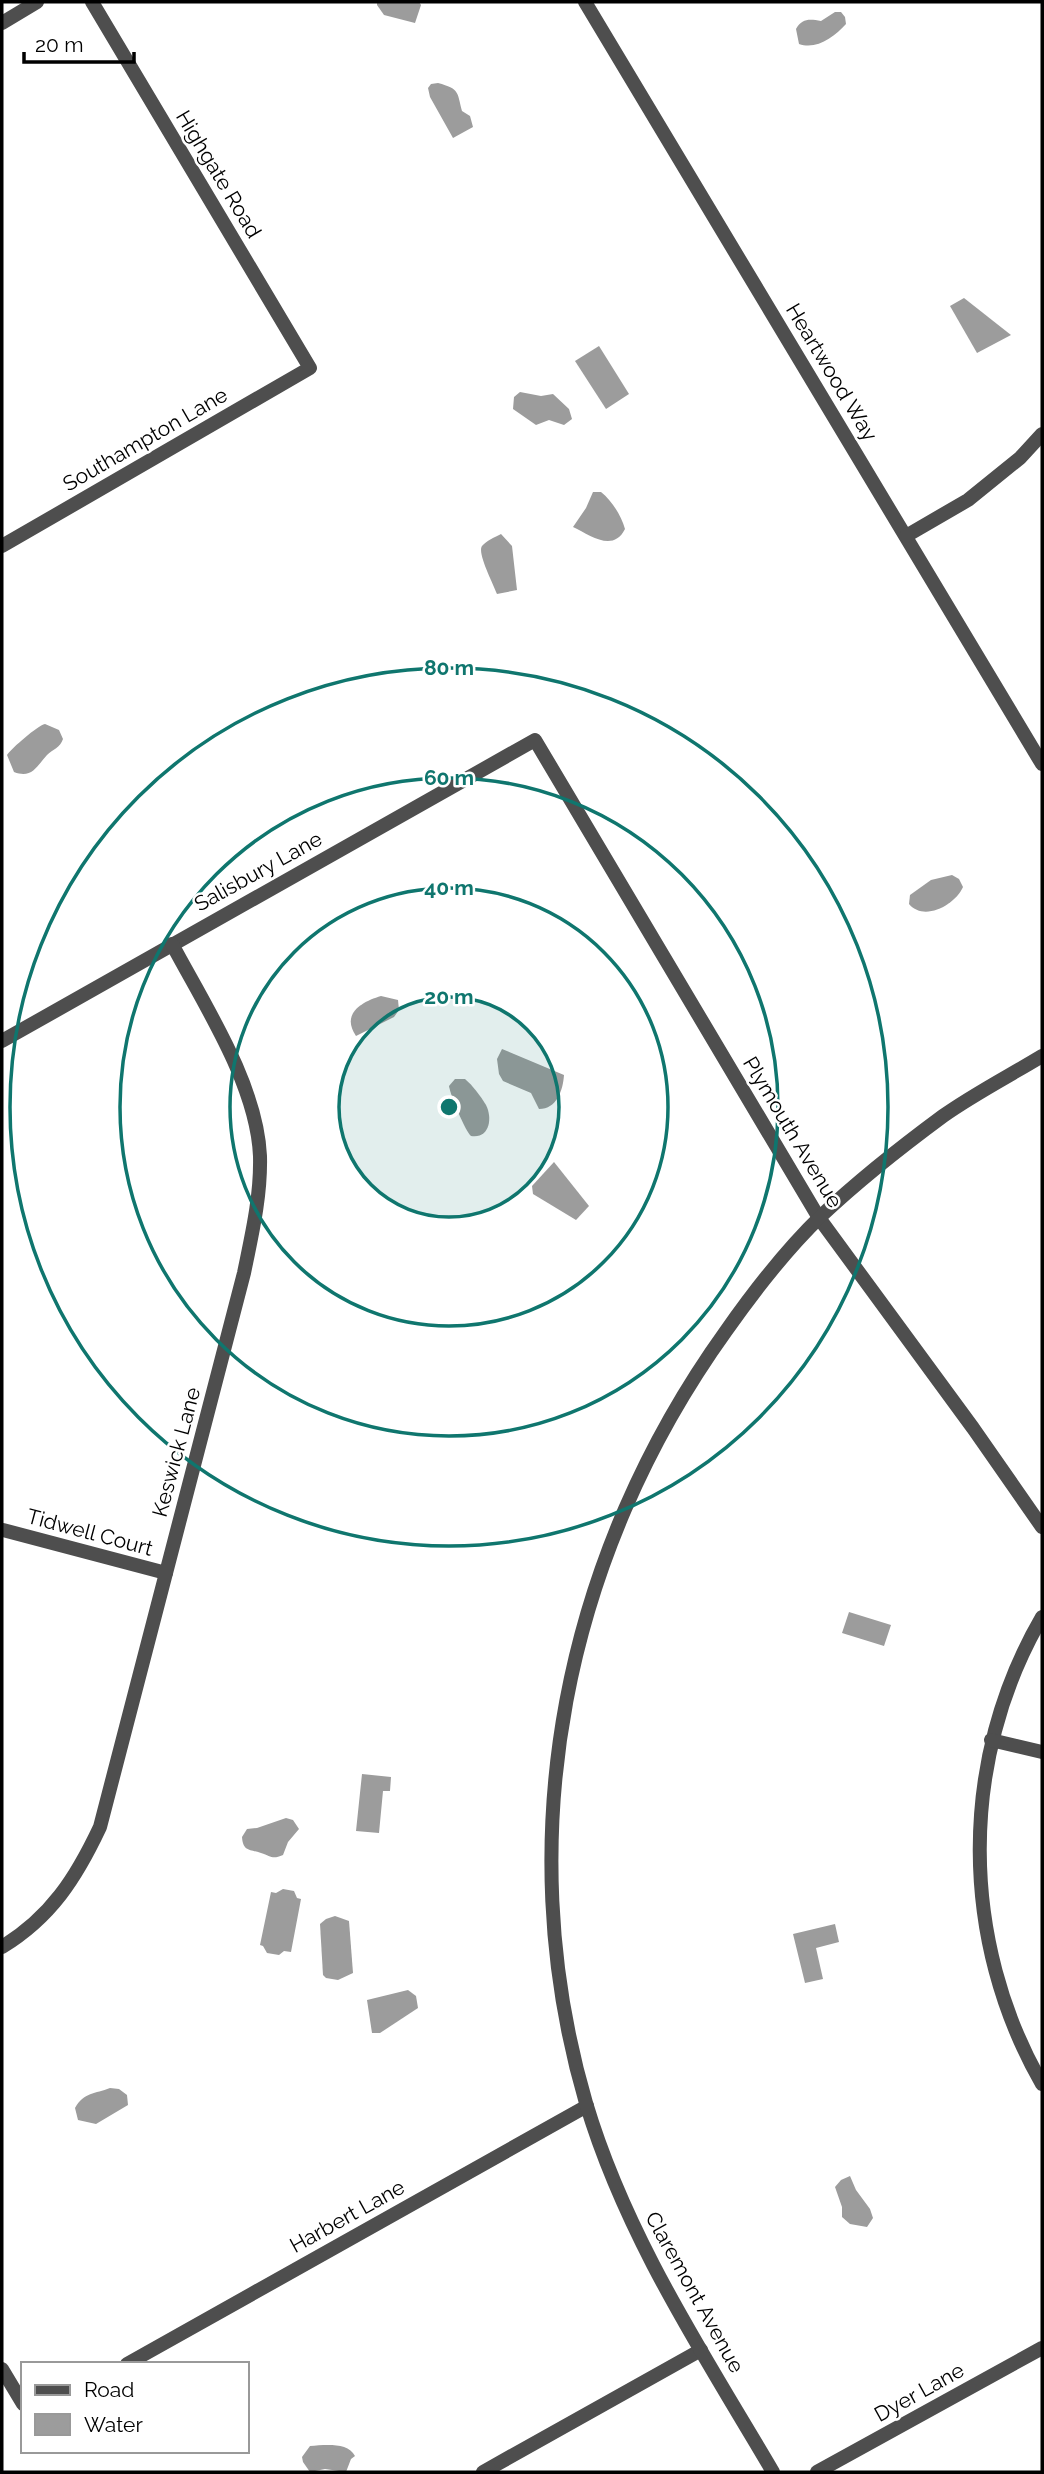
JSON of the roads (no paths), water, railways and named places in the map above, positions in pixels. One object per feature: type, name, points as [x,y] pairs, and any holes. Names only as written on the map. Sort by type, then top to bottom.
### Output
[{"type":"street","points":[[2,23],[37,2]]},
{"type":"street","name":"Highgate Road","points":[[92,2],[310,368]]},
{"type":"street","name":"Heartwood Way","points":[[585,2],[1042,764]]},
{"type":"street","name":"Southampton Lane","points":[[2,546],[310,368]]},
{"type":"street","points":[[905,536],[968,500],[1020,458],[1042,433]]},
{"type":"street","name":"Salisbury Lane","points":[[2,1041],[535,740]]},
{"type":"street","name":"Plymouth Avenue","points":[[535,740],[819,1218],[1042,1527]]},
{"type":"street","name":"Keswick Lane","points":[[2,1947],[23,1934],[55,1903],[81,1868],[100,1827],[244,1273],[258,1206],[260,1153],[249,1102],[237,1065],[172,944]]},
{"type":"street","name":"Claremont Avenue","points":[[773,2472],[652,2267],[614,2184],[587,2106],[573,2054],[557,1963],[552,1902],[553,1795],[562,1720],[579,1638],[610,1544],[648,1457],[695,1374],[750,1297],[819,1218],[871,1171],[946,1114],[1042,1056]]},
{"type":"street","name":"Tidwell Court","points":[[4,1530],[166,1573]]},
{"type":"street","points":[[1042,1617],[1006,1694],[991,1740],[980,1820],[979,1877],[987,1940],[999,1987],[1025,2054],[1042,2084]]},
{"type":"street","points":[[991,1740],[1042,1752]]},
{"type":"street","name":"Harbert Lane","points":[[131,2362],[587,2106]]},
{"type":"street","name":"Dyer Lane","points":[[817,2472],[1042,2348]]},
{"type":"street","points":[[484,2472],[701,2350]]},
{"type":"street","points":[[2,2369],[21,2401]]},
{"type":"water","points":[[377,2],[419,2],[421,5],[415,23],[384,15]]},
{"type":"water","points":[[835,12],[841,12],[846,24],[836,33],[819,44],[799,44],[796,29],[801,23],[821,21]]},
{"type":"water","points":[[438,83],[456,92],[462,111],[470,116],[473,127],[453,138],[430,97],[428,88],[431,84]]},
{"type":"water","points":[[964,298],[1011,335],[977,353],[950,306]]},
{"type":"water","points":[[599,346],[629,394],[606,409],[575,361]]},
{"type":"water","points":[[520,392],[541,396],[553,394],[569,409],[572,419],[564,425],[549,420],[536,425],[513,409],[514,397]]},
{"type":"water","points":[[593,492],[601,492],[621,519],[625,529],[614,540],[601,540],[573,527]]},
{"type":"water","points":[[501,534],[512,546],[517,590],[497,594],[481,550],[486,542]]},
{"type":"water","points":[[45,724],[59,730],[62,742],[30,773],[14,772],[7,755]]},
{"type":"water","points":[[952,875],[959,879],[963,887],[946,905],[939,909],[923,911],[909,904],[910,895],[931,880]]},
{"type":"water","points":[[381,996],[398,1000],[399,1010],[394,1017],[356,1036],[351,1021],[355,1010]]},
{"type":"water","points":[[502,1049],[564,1075],[555,1102],[539,1109],[531,1093],[503,1081],[497,1059]]},
{"type":"water","points":[[455,1079],[465,1079],[486,1105],[489,1122],[482,1134],[471,1136],[468,1133],[449,1086]]},
{"type":"water","points":[[554,1162],[589,1206],[576,1220],[533,1194],[532,1186]]},
{"type":"water","points":[[849,1612],[891,1625],[884,1646],[842,1633]]},
{"type":"water","points":[[362,1774],[391,1777],[390,1791],[383,1791],[379,1833],[356,1831]]},
{"type":"water","points":[[286,1818],[293,1820],[299,1829],[288,1842],[283,1855],[272,1857],[248,1849],[244,1845],[242,1837],[247,1829]]},
{"type":"water","points":[[283,1889],[294,1891],[297,1898],[301,1899],[291,1952],[284,1951],[279,1955],[267,1953],[260,1945],[271,1892],[276,1893]]},
{"type":"water","points":[[335,1916],[349,1921],[353,1973],[338,1980],[323,1975],[320,1924]]},
{"type":"water","points":[[835,1924],[839,1942],[816,1948],[823,1979],[805,1983],[793,1934]]},
{"type":"water","points":[[408,1990],[416,1996],[418,2008],[380,2033],[372,2033],[367,2000]]},
{"type":"water","points":[[110,2088],[119,2089],[127,2095],[128,2105],[96,2124],[78,2120],[75,2108],[82,2099]]},
{"type":"water","points":[[850,2176],[873,2218],[867,2227],[850,2224],[842,2217],[842,2207],[835,2187]]},
{"type":"water","points":[[310,2446],[342,2446],[355,2456],[346,2472],[325,2469],[310,2472],[302,2457]]}]
